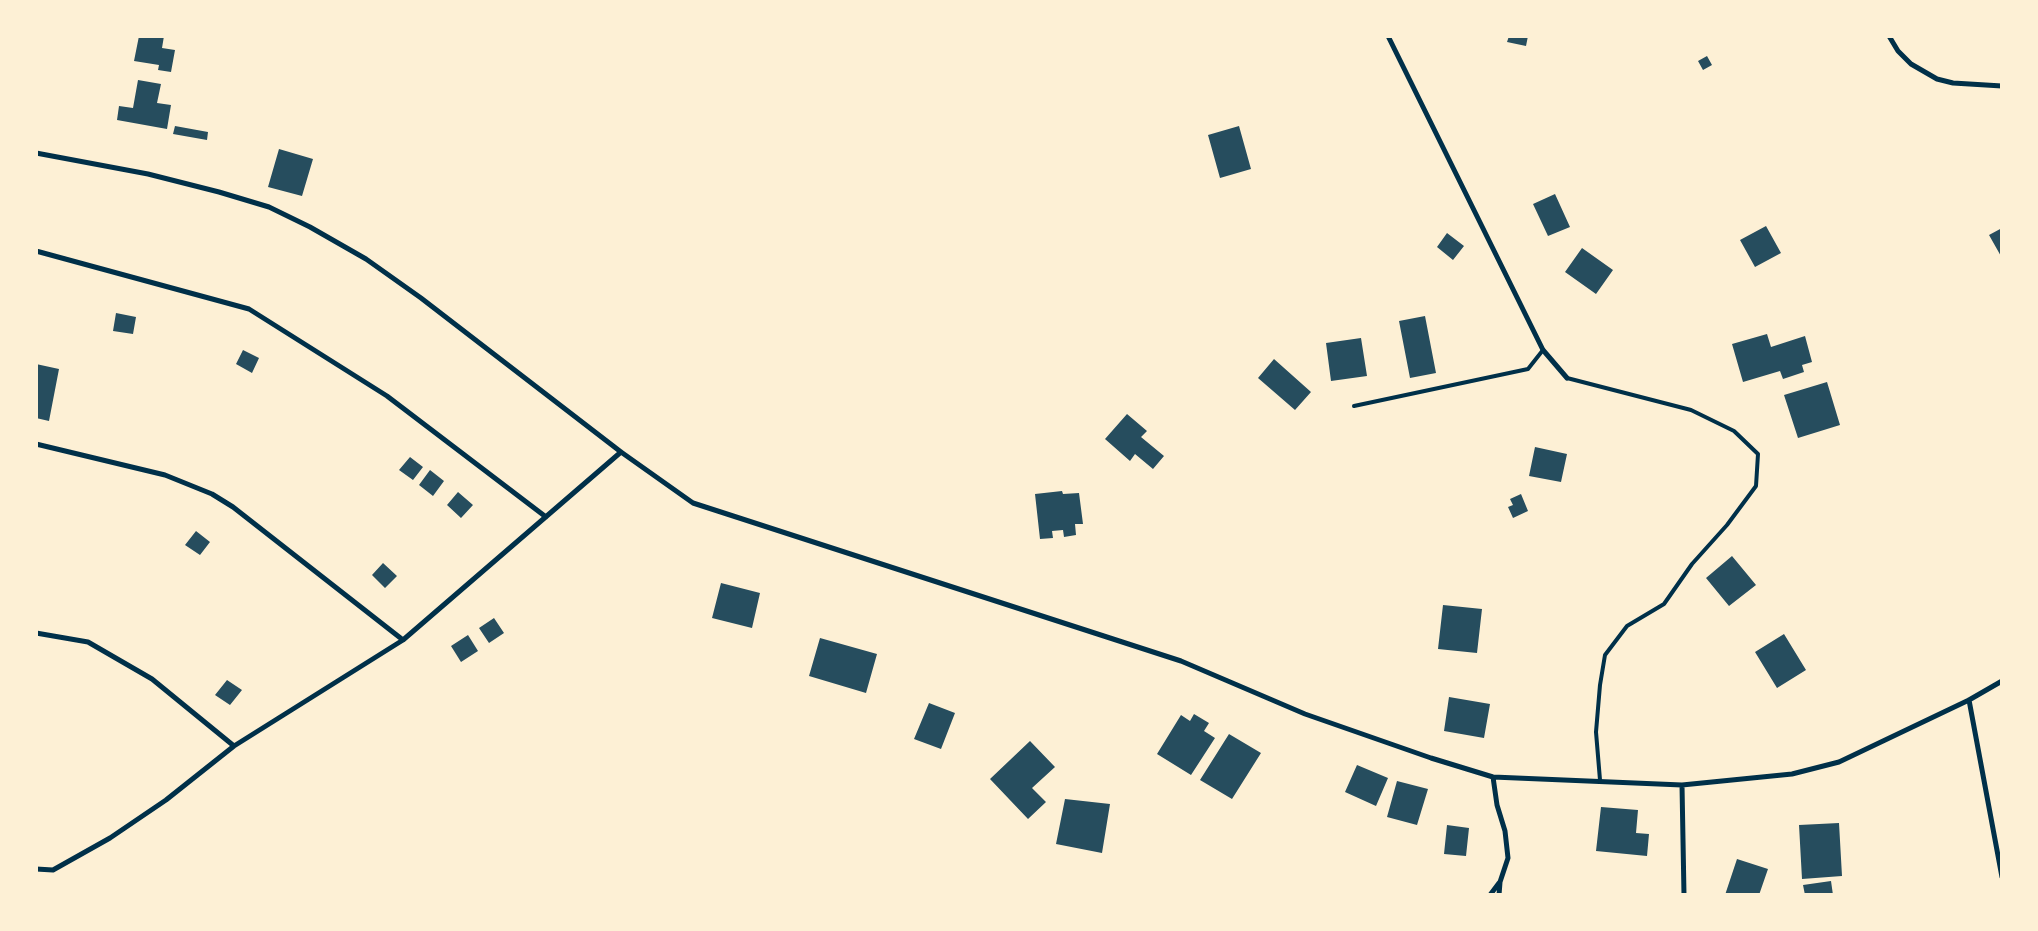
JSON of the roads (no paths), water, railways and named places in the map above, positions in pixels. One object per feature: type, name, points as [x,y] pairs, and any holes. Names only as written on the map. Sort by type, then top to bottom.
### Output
[{"type":"street","points":[[1388,36],[1544,350],[1566,378]]},
{"type":"street","points":[[1889,36],[1898,51],[1911,64],[1937,79],[1953,83],[2002,86]]},
{"type":"street","points":[[36,153],[148,174],[219,192],[269,207],[293,219],[366,259],[413,292],[622,452],[693,503],[1182,661],[1305,714],[1431,758],[1493,777],[1600,780],[1682,785],[1792,774],[1839,762],[1969,700],[2002,681]]},
{"type":"street","points":[[36,251],[249,308],[387,396],[546,517]]},
{"type":"street","points":[[36,444],[165,475],[212,494],[233,507],[403,640]]},
{"type":"street","points":[[36,869],[53,870],[110,838],[166,800],[234,746],[403,640],[622,452]]},
{"type":"street","points":[[36,633],[88,642],[152,679],[234,746]]},
{"type":"street","points":[[1969,700],[2002,877]]},
{"type":"street","points":[[1493,777],[1497,805],[1505,831],[1508,858],[1500,882],[1499,895]]},
{"type":"street","points":[[1682,785],[1684,895]]},
{"type":"street","points":[[1490,895],[1500,882]]},
{"type":"lane","points":[[1354,406],[1528,369],[1544,350]]},
{"type":"lane","points":[[1566,378],[1691,410],[1734,431],[1758,454],[1756,486],[1727,525],[1692,564],[1664,604],[1627,626],[1605,655],[1596,732],[1600,780]]}]
